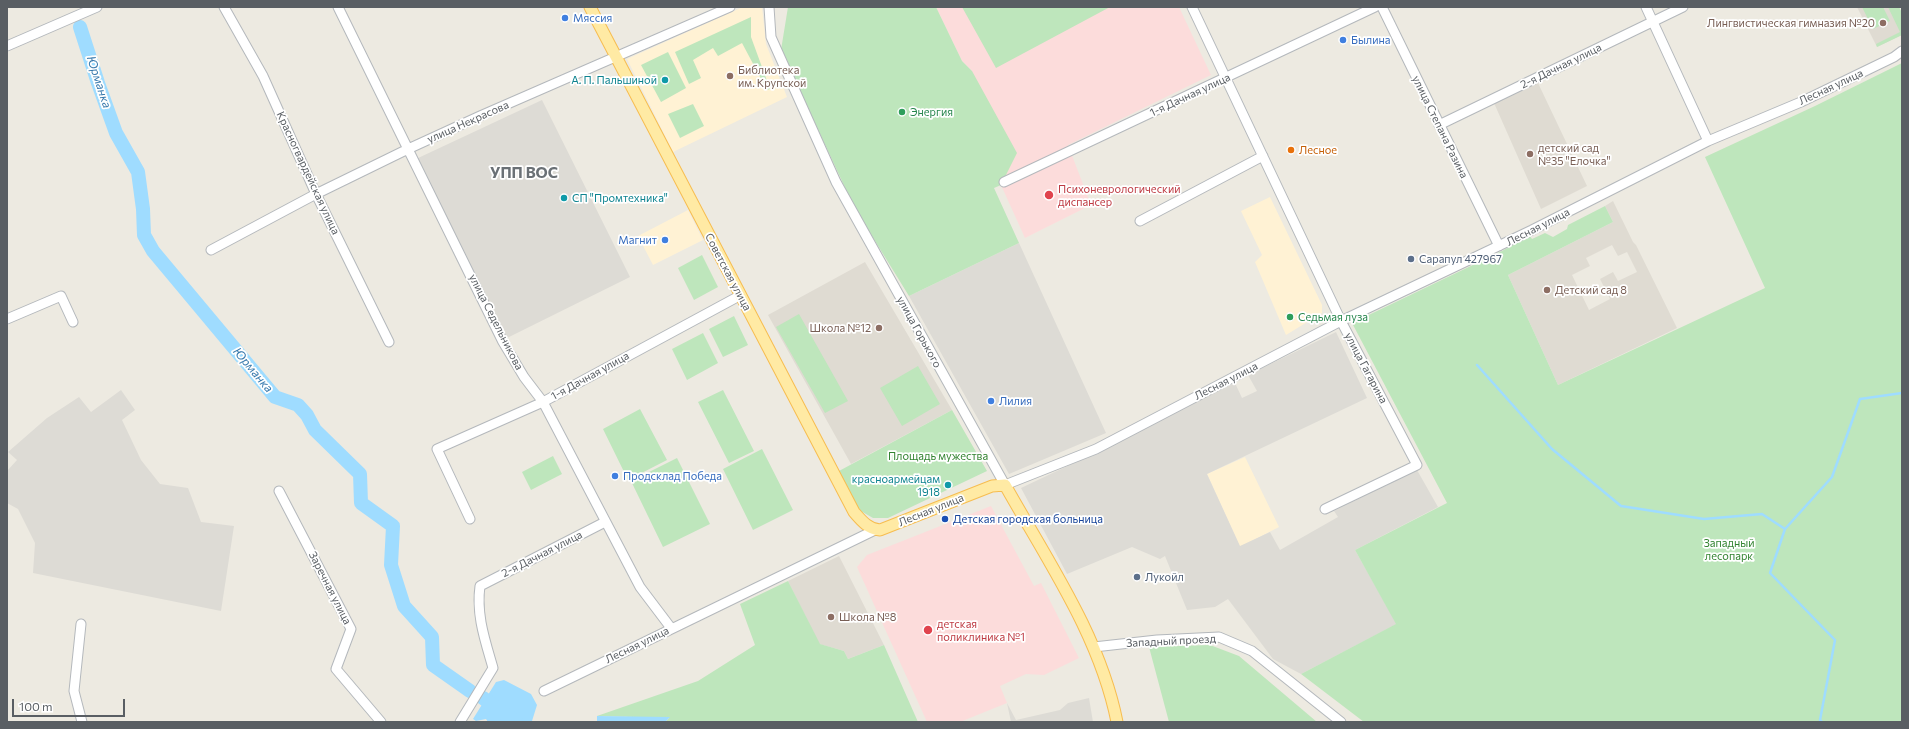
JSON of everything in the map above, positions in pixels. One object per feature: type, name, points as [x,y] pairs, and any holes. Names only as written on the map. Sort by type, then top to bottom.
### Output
[{"type":"main road","name":"Советская улица","points":[[590,7],[854,512],[862,522],[875,530]]},
{"type":"main road","name":"Лесная улица","points":[[875,530],[880,530],[992,486],[1005,485]]},
{"type":"main road","name":"улица Горького","points":[[1005,485],[1063,587],[1094,647],[1113,701],[1117,722]]},
{"type":"street","points":[[7,46],[97,7]]},
{"type":"street","name":"Красногвардейская улица","points":[[224,7],[264,76],[316,194],[389,342]]},
{"type":"street","name":"улица Седельникова","points":[[338,7],[503,342],[524,377],[543,402],[640,587],[671,628]]},
{"type":"street","name":"улица Некрасова","points":[[211,250],[316,194],[408,149],[730,7]]},
{"type":"street","name":"улица Горького","points":[[769,7],[771,37],[836,182],[1005,485]]},
{"type":"street","name":"улица Гагарина","points":[[1192,7],[1341,321],[1417,465],[1325,509]]},
{"type":"street","name":"1-я Дачная улица","points":[[1004,182],[1375,7]]},
{"type":"street","name":"улица Степана Разина","points":[[1382,7],[1499,246]]},
{"type":"street","points":[[1646,7],[1708,141]]},
{"type":"street","name":"2-я Дачная улица","points":[[1439,125],[1683,7]]},
{"type":"street","name":"Лесная улица","points":[[1005,485],[1096,448],[1341,321],[1499,246],[1708,141],[1801,102],[1902,52]]},
{"type":"street","points":[[1140,222],[1263,156]]},
{"type":"street","name":"1-я Дачная улица","points":[[470,518],[436,449],[543,402],[741,295]]},
{"type":"street","points":[[7,320],[61,296],[73,322]]},
{"type":"street","name":"Заречная улица","points":[[279,491],[351,629],[336,669],[381,722]]},
{"type":"street","name":"2-я Дачная улица","points":[[460,722],[493,668],[481,626],[478,602],[480,586],[605,522]]},
{"type":"street","name":"Лесная улица","points":[[544,691],[875,530]]},
{"type":"street","points":[[81,624],[74,691],[82,722]]},
{"type":"street","name":"Западный проезд","points":[[1094,647],[1157,640],[1219,637],[1252,651],[1341,722]]},
{"type":"shaded area","points":[[743,7],[762,7],[766,44],[787,97],[673,152],[627,59]]},
{"type":"shaded area","points":[[936,7],[1179,7],[1211,75],[1068,145],[1091,205],[1025,238],[1001,185],[972,71],[962,61]]},
{"type":"shaded area","name":"Лингвистическая гимназия №20","points":[[1857,7],[1899,7],[1902,13],[1902,35],[1877,47]]},
{"type":"shaded area","points":[[1538,83],[1587,186],[1541,209],[1494,103]]},
{"type":"shaded area","points":[[542,100],[630,277],[507,338],[416,159]]},
{"type":"shaded area","points":[[1270,197],[1322,305],[1322,313],[1286,335],[1255,262],[1262,255],[1241,211]]},
{"type":"shaded area","name":"Детский сад 8","points":[[1613,201],[1677,328],[1558,385],[1508,275],[1613,222],[1605,206]],"holes":[[[1612,245],[1618,256],[1627,252],[1637,272],[1618,281],[1613,272],[1600,279],[1610,299],[1589,310],[1572,275],[1590,266],[1586,258]]]},
{"type":"shaded area","points":[[688,210],[703,240],[653,265],[638,236]]},
{"type":"shaded area","points":[[1019,243],[1106,433],[1009,474],[909,296]]},
{"type":"shaded area","points":[[865,262],[952,410],[851,464],[768,315]]},
{"type":"shaded area","points":[[1336,332],[1367,398],[1207,474],[1240,546],[1270,532],[1280,550],[1338,517],[1334,511],[1417,470],[1438,507],[1355,550],[1397,624],[1301,674],[1273,659],[1228,599],[1215,607],[1187,610],[1165,556],[1160,559],[1132,547],[1067,574],[1021,488],[1133,435],[1149,424],[1235,383],[1242,398],[1257,391],[1248,375]]},
{"type":"shaded area","points":[[121,390],[135,410],[122,420],[141,460],[160,484],[188,488],[201,522],[234,526],[221,611],[33,573],[35,543],[18,509],[7,503],[7,471],[17,460],[8,452],[47,418],[79,397],[91,412]]},
{"type":"shaded area","points":[[1245,457],[1279,527],[1240,547],[1207,474]]},
{"type":"shaded area","points":[[991,506],[1034,586],[1041,583],[1079,658],[1044,675],[1026,674],[1000,686],[1007,703],[960,722],[927,722],[857,567],[867,555]]},
{"type":"shaded area","points":[[839,556],[884,645],[848,659],[844,651],[819,644],[788,581]]},
{"type":"shaded area","points":[[1089,698],[1093,722],[1011,722],[1007,703],[1016,720],[1060,710],[1068,703]]},
{"type":"green space","name":"Энергия","points":[[788,7],[936,7],[962,61],[972,71],[1017,153],[1001,185],[994,188],[1019,243],[909,296],[854,207],[781,50]]},
{"type":"green space","points":[[962,7],[1110,7],[996,68]]},
{"type":"green space","points":[[1862,7],[1883,7],[1890,21],[1873,29]]},
{"type":"green space","points":[[1888,7],[1899,7],[1902,13],[1902,35],[1877,47],[1876,44],[1900,32]]},
{"type":"green space","points":[[751,17],[751,37],[770,89],[767,90],[742,43],[718,56],[713,48],[693,60],[701,78],[689,84],[675,52]]},
{"type":"green space","points":[[668,52],[686,88],[661,102],[641,65]]},
{"type":"green space","name":"Западный лесопарк","points":[[1902,63],[1902,722],[1364,722],[1301,674],[1396,624],[1355,550],[1447,503],[1352,323],[1500,252],[1530,236],[1532,239],[1545,233],[1553,237],[1567,229],[1568,225],[1605,206],[1613,222],[1508,275],[1558,385],[1765,288],[1705,157],[1815,106]]},
{"type":"green space","points":[[693,104],[704,126],[680,138],[668,114]]},
{"type":"green space","points":[[702,255],[718,287],[694,300],[678,268]]},
{"type":"green space","points":[[799,314],[848,401],[825,413],[776,327]]},
{"type":"green space","points":[[734,316],[748,345],[723,357],[709,329]]},
{"type":"green space","points":[[703,333],[718,363],[687,380],[672,349]]},
{"type":"green space","points":[[918,366],[940,404],[902,426],[880,388]]},
{"type":"green space","points":[[723,390],[754,451],[729,463],[698,402]]},
{"type":"green space","points":[[640,409],[667,460],[628,480],[603,429]]},
{"type":"green space","name":"Площадь мужества","points":[[952,410],[987,471],[888,518],[873,518],[859,510],[839,471]]},
{"type":"green space","points":[[762,449],[793,510],[753,530],[723,469]]},
{"type":"green space","points":[[553,456],[562,474],[531,490],[522,472]]},
{"type":"green space","points":[[677,458],[710,524],[663,547],[631,481]]},
{"type":"green space","points":[[788,581],[820,644],[844,651],[848,659],[884,645],[918,722],[665,722],[669,718],[597,716],[698,681],[755,645],[740,604]]},
{"type":"green space","points":[[1210,645],[1239,656],[1317,722],[1169,722],[1149,647]]},
{"type":"water","points":[[504,680],[531,694],[537,705],[532,721],[535,722],[488,722],[486,719],[476,721],[473,719],[496,682]]},
{"type":"water","points":[[597,716],[670,717],[665,722],[597,722]]},
{"type":"waterway","name":"Юрманка","points":[[80,27],[116,133],[138,172],[143,209],[144,235],[153,251],[275,397],[298,405],[307,415],[315,430],[360,474],[361,503],[393,526],[391,565],[404,606],[432,637],[433,665],[470,691]]},
{"type":"waterway","points":[[1477,365],[1552,449],[1621,506],[1704,519],[1762,514],[1785,529]]},
{"type":"waterway","points":[[1822,722],[1820,720],[1835,640],[1770,573],[1785,529],[1832,477],[1860,399],[1902,393]]},
{"type":"waterway","name":"Юрманка","points":[[483,698],[516,722]]},
{"type":"place","name":"Мяссия","points":[[565,18]]},
{"type":"place","name":"Лингвистическая гимназия №20","points":[[1883,23]]},
{"type":"place","name":"Былина","points":[[1343,40]]},
{"type":"place","name":"Библиотека им. Крупской","points":[[730,76]]},
{"type":"place","name":"А. П. Пальшиной","points":[[665,80]]},
{"type":"place","name":"Энергия","points":[[902,112]]},
{"type":"place","name":"Лесное","points":[[1291,150]]},
{"type":"place","name":"детский сад №35 \"Елочка\"","points":[[1530,154]]},
{"type":"place","name":"Психоневрологический диспансер","points":[[1049,195]]},
{"type":"place","name":"СП \"Промтехника\"","points":[[564,198]]},
{"type":"place","name":"Магнит","points":[[665,240]]},
{"type":"place","name":"Сарапул 427967","points":[[1411,259]]},
{"type":"place","name":"Детский сад 8","points":[[1547,290]]},
{"type":"place","name":"Седьмая луза","points":[[1290,317]]},
{"type":"place","name":"Школа №12","points":[[879,328]]},
{"type":"place","name":"Лилия","points":[[991,401]]},
{"type":"place","name":"Продсклад Победа","points":[[615,476]]},
{"type":"place","name":"красноармейцам 1918","points":[[948,485]]},
{"type":"place","name":"Детская городская больница","points":[[945,519]]},
{"type":"place","name":"Лукойл","points":[[1137,577]]},
{"type":"place","name":"Школа №8","points":[[831,617]]},
{"type":"place","name":"детская поликлиника №1","points":[[928,630]]},
{"type":"district","name":"УПП ВОС","points":[[524,173]]}]
